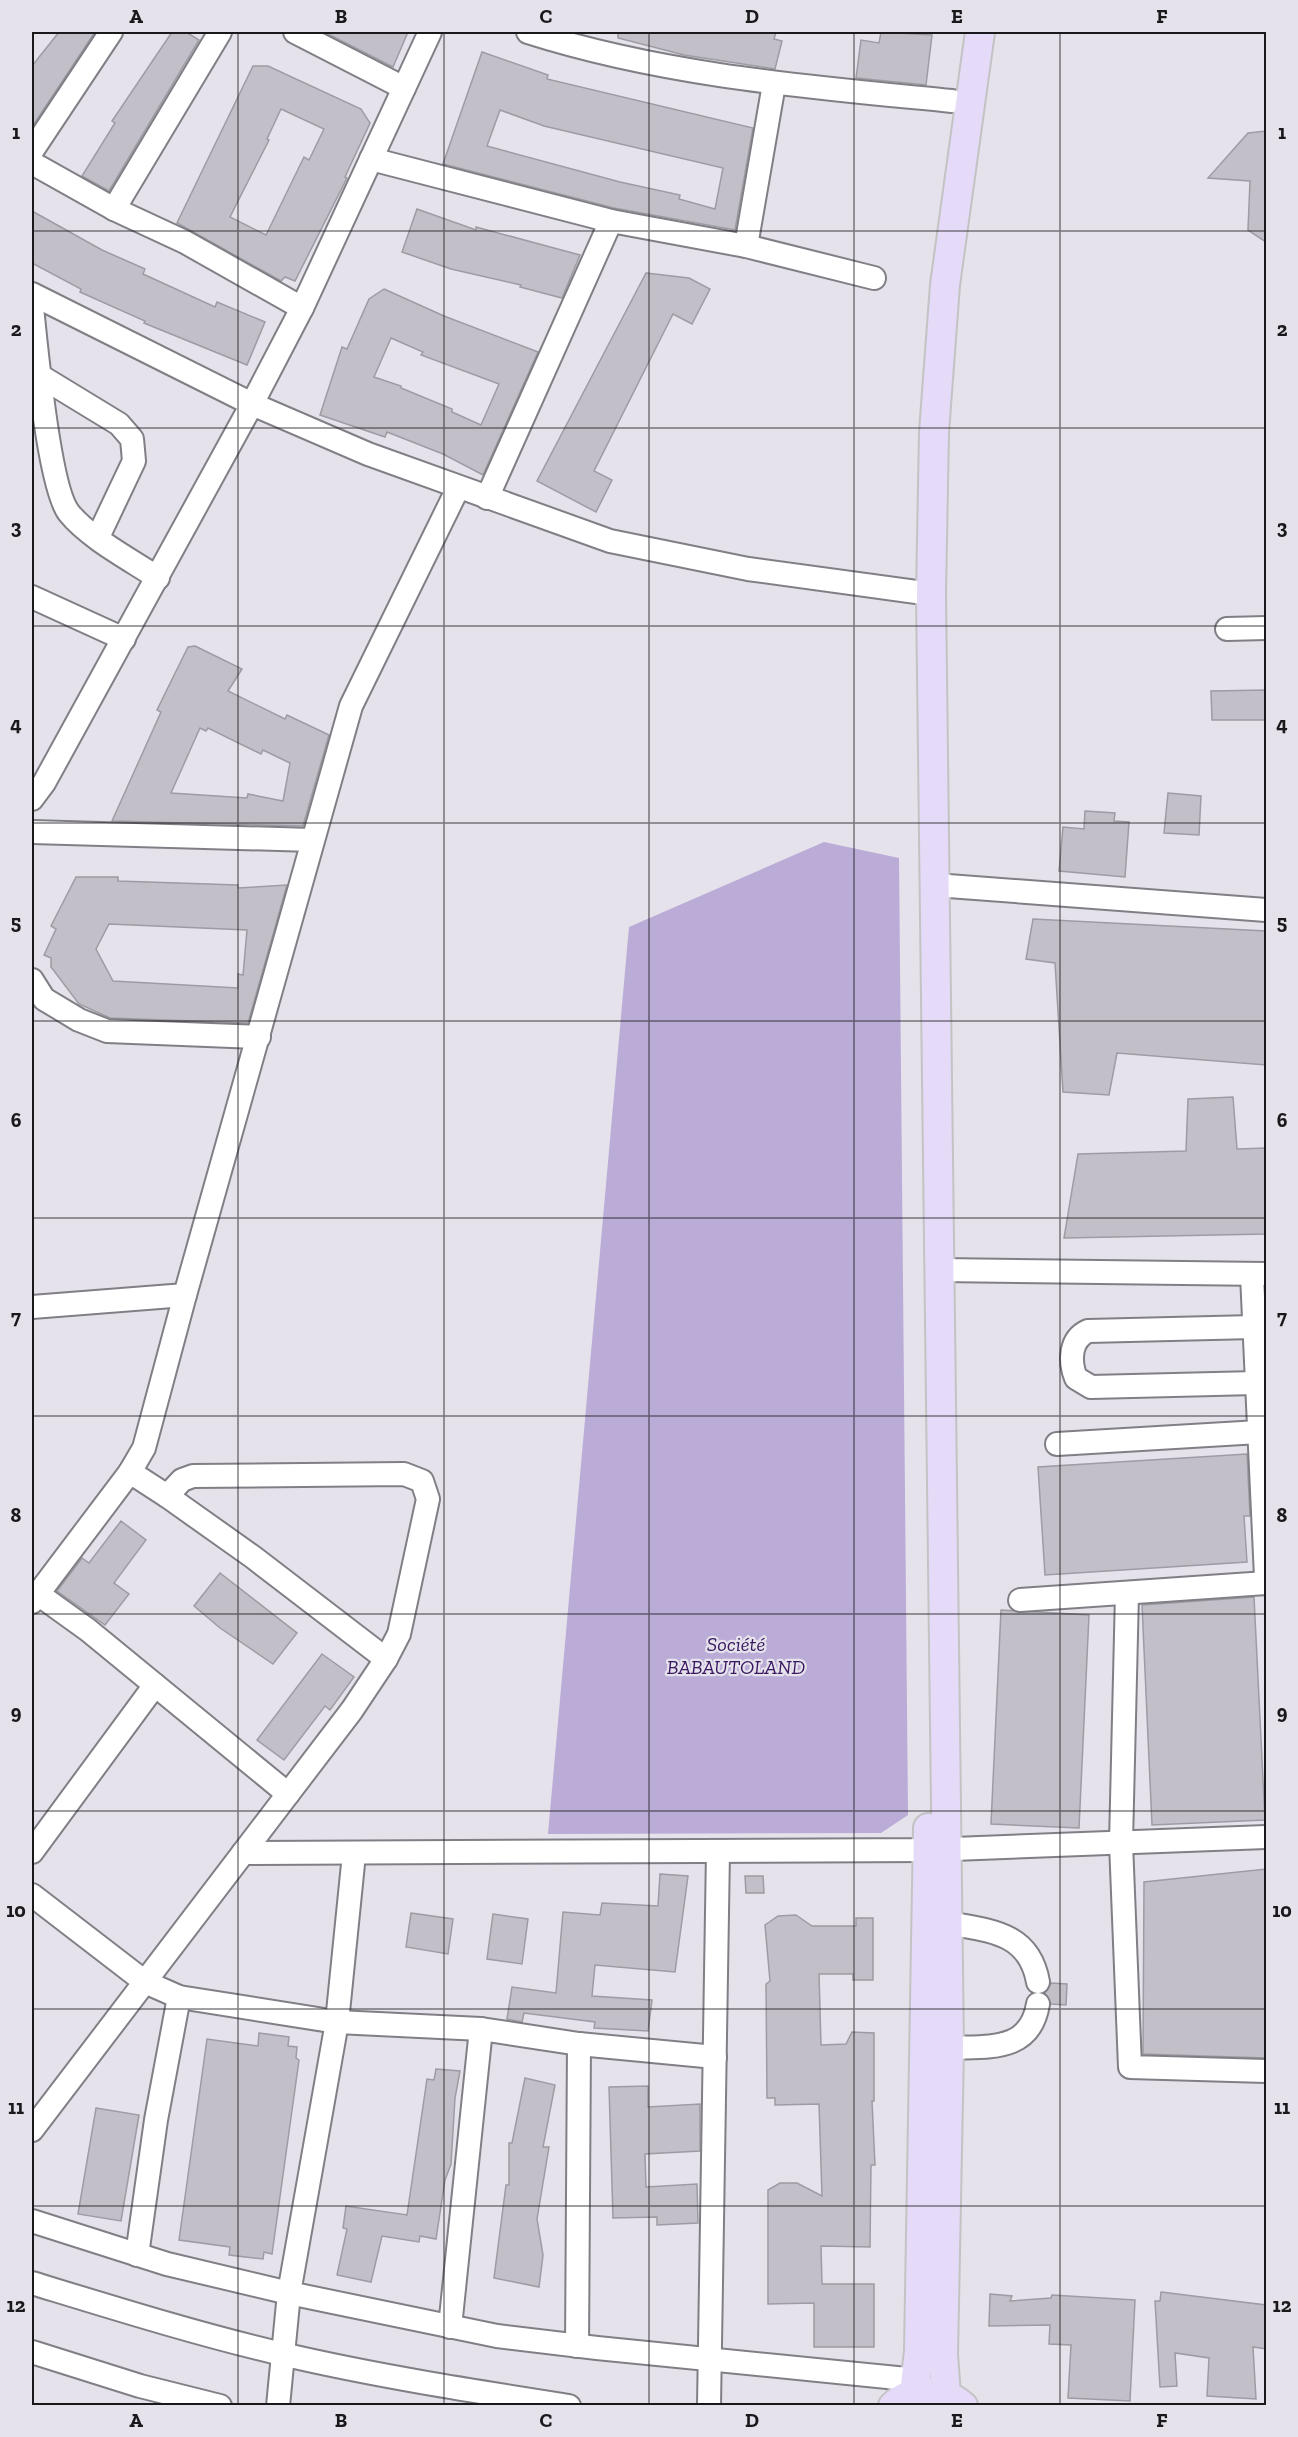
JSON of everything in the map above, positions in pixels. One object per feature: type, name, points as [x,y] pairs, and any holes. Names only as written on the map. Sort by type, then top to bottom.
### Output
[{"type":"main road","points":[[961,32],[939,194],[924,348],[918,443],[923,593],[935,885],[940,1270],[938,1850],[908,2393],[924,2392],[954,2400],[943,2355],[949,2048],[948,1923],[938,1850],[923,593],[945,285],[980,32]]},
{"type":"street","points":[[32,151],[111,32]]},
{"type":"street","points":[[114,209],[220,32]]},
{"type":"street","points":[[295,32],[404,88]]},
{"type":"street","points":[[312,840],[32,834],[38,791],[252,405],[302,308],[430,32]]},
{"type":"street","points":[[528,32],[674,69],[774,84],[952,101]]},
{"type":"street","points":[[746,246],[774,84]]},
{"type":"street","points":[[371,159],[611,221],[746,246],[874,278]]},
{"type":"street","points":[[32,163],[114,209],[185,242],[302,308]]},
{"type":"street","points":[[488,498],[611,221]]},
{"type":"street","points":[[32,294],[252,405],[368,454],[610,541],[748,569],[923,593]]},
{"type":"street","points":[[32,307],[35,373],[62,502],[70,514],[98,537],[158,578]]},
{"type":"street","points":[[35,373],[119,424],[132,439],[134,461],[98,537]]},
{"type":"street","points":[[288,1794],[155,1684],[35,1598],[130,1472],[144,1448],[351,706],[458,488]]},
{"type":"street","points":[[32,597],[124,639]]},
{"type":"street","points":[[1227,629],[1266,628]]},
{"type":"street","points":[[935,885],[1266,910]]},
{"type":"street","points":[[32,980],[44,999],[79,1020],[107,1031],[258,1036]]},
{"type":"street","points":[[940,1270],[1259,1275],[1254,1327],[1266,1577]]},
{"type":"street","points":[[32,1307],[185,1295]]},
{"type":"street","points":[[1254,1327],[1088,1331],[1077,1338],[1074,1344],[1073,1372],[1080,1382],[1091,1388],[1256,1383]]},
{"type":"street","points":[[1057,1443],[1259,1432]]},
{"type":"street","points":[[130,1472],[253,1557],[386,1659]]},
{"type":"street","points":[[32,2130],[288,1794],[386,1659],[399,1634],[428,1499],[422,1481],[404,1474],[193,1476],[182,1479],[167,1496]]},
{"type":"street","points":[[1020,1600],[1266,1583]]},
{"type":"street","points":[[1127,1593],[1121,1843],[1130,2067],[1266,2071]]},
{"type":"street","points":[[32,1852],[155,1684]]},
{"type":"street","points":[[243,1853],[938,1850],[1266,1836]]},
{"type":"street","points":[[709,2406],[718,1851]]},
{"type":"street","points":[[278,2406],[289,2293],[337,2022],[354,1854]]},
{"type":"street","points":[[32,1894],[145,1982],[179,1997],[337,2022],[481,2029],[579,2044],[715,2057]]},
{"type":"street","points":[[948,1923],[1009,1938],[1026,1952],[1036,1971],[1038,1993],[1032,2025],[1016,2040],[996,2046],[949,2048]]},
{"type":"street","points":[[137,2255],[156,2120],[179,1997]]},
{"type":"street","points":[[450,2327],[481,2029]]},
{"type":"street","points":[[577,2346],[579,2044]]},
{"type":"street","points":[[32,2221],[137,2255],[289,2293],[450,2327],[577,2346],[710,2358],[908,2393]]},
{"type":"street","points":[[32,2283],[188,2329],[284,2354],[401,2378],[569,2406]]},
{"type":"street","points":[[32,2352],[140,2386],[220,2406]]},
{"type":"green space","name":"Société BABAUTOLAND","points":[[824,842],[899,858],[908,1815],[881,1833],[548,1834],[629,927]]},
{"type":"building","points":[[59,32],[95,32],[32,127],[32,66]]},
{"type":"building","points":[[172,32],[186,32],[199,40],[109,191],[82,176],[115,123],[112,121]]},
{"type":"building","points":[[324,32],[408,32],[393,67]]},
{"type":"building","points":[[618,32],[776,32],[774,39],[782,41],[775,69],[684,55],[618,38]]},
{"type":"building","points":[[881,32],[932,35],[926,85],[856,78],[861,40],[879,43]]},
{"type":"building","points":[[482,52],[548,75],[547,79],[753,128],[735,230],[614,208],[443,164]],"holes":[[[500,110],[544,126],[723,168],[715,209],[679,199],[680,195],[620,182],[487,146]]]},
{"type":"building","points":[[253,66],[268,66],[361,109],[370,123],[345,177],[347,178],[295,281],[285,277],[281,281],[177,223]],"holes":[[[281,109],[324,129],[309,160],[304,157],[266,235],[230,217],[269,140],[267,139]]]},
{"type":"building","points":[[1266,131],[1266,242],[1248,230],[1250,181],[1208,178],[1248,133]]},
{"type":"building","points":[[417,209],[476,230],[476,227],[580,255],[562,298],[520,287],[521,285],[451,269],[402,252]]},
{"type":"building","points":[[32,211],[102,250],[145,269],[143,274],[215,307],[217,302],[265,322],[247,365],[144,323],[145,321],[80,292],[81,289],[32,263]]},
{"type":"building","points":[[646,273],[689,278],[710,289],[692,324],[673,314],[594,471],[612,480],[596,512],[537,481]]},
{"type":"building","points":[[384,289],[444,316],[538,352],[483,475],[443,454],[387,432],[385,437],[320,415],[342,347],[347,349],[369,299]],"holes":[[[391,338],[423,352],[421,355],[499,384],[481,425],[401,386],[374,377]]]},
{"type":"building","points":[[195,646],[242,669],[228,691],[285,719],[287,715],[329,735],[303,826],[112,821],[161,712],[157,710],[188,647]],"holes":[[[200,728],[206,731],[208,728],[261,754],[263,750],[290,763],[283,801],[248,794],[247,798],[171,793]]]},
{"type":"building","points":[[1266,690],[1266,720],[1212,720],[1211,691]]},
{"type":"building","points":[[1168,793],[1201,796],[1199,835],[1164,833]]},
{"type":"building","points":[[1085,811],[1115,813],[1114,821],[1129,822],[1125,877],[1059,871],[1063,827],[1084,829]]},
{"type":"building","points":[[76,877],[118,877],[118,881],[238,885],[238,888],[287,885],[248,1023],[110,1018],[79,1004],[51,967],[51,958],[44,955],[56,929],[51,926]],"holes":[[[109,924],[247,930],[243,975],[238,974],[238,988],[113,981],[96,949]]]},
{"type":"building","points":[[1033,919],[1266,931],[1266,1065],[1117,1053],[1109,1095],[1063,1092],[1055,963],[1026,959]]},
{"type":"building","points":[[1233,1097],[1237,1149],[1266,1148],[1266,1234],[1064,1238],[1078,1154],[1186,1151],[1188,1099]]},
{"type":"building","points":[[1247,1454],[1250,1516],[1244,1516],[1247,1562],[1045,1575],[1038,1467]]},
{"type":"building","points":[[121,1521],[146,1540],[114,1583],[129,1594],[105,1625],[57,1591],[82,1558],[89,1563]]},
{"type":"building","points":[[220,1573],[297,1633],[273,1664],[220,1628],[194,1606]]},
{"type":"building","points":[[1254,1597],[1265,1820],[1152,1825],[1142,1605]]},
{"type":"building","points":[[1001,1610],[1089,1615],[1079,1828],[991,1824]]},
{"type":"building","points":[[322,1654],[354,1677],[330,1710],[325,1706],[284,1760],[257,1740]]},
{"type":"building","points":[[1266,1869],[1266,2058],[1143,2054],[1144,1882]]},
{"type":"building","points":[[660,1874],[688,1876],[675,1972],[595,1965],[592,1996],[652,2000],[648,2031],[594,2028],[595,2022],[524,2013],[522,2022],[507,2019],[512,1987],[556,1993],[563,1912],[600,1915],[602,1903],[658,1906]]},
{"type":"building","points":[[745,1876],[763,1876],[764,1893],[746,1893]]},
{"type":"building","points":[[411,1913],[453,1919],[448,1954],[406,1947]]},
{"type":"building","points":[[493,1914],[528,1919],[522,1964],[487,1959]]},
{"type":"building","points":[[796,1915],[812,1926],[856,1926],[856,1918],[873,1918],[873,1980],[853,1980],[853,1974],[819,1974],[821,2045],[846,2044],[852,2032],[874,2033],[874,2101],[872,2101],[875,2165],[871,2165],[870,2247],[821,2246],[822,2284],[874,2284],[874,2347],[814,2347],[814,2303],[768,2304],[768,2190],[780,2183],[797,2183],[822,2196],[819,2104],[775,2105],[775,2098],[767,2098],[766,1984],[770,1981],[765,1925],[778,1916]]},
{"type":"building","points":[[1051,1983],[1067,1984],[1066,2005],[1051,2004],[1045,1993]]},
{"type":"building","points":[[259,2033],[289,2037],[288,2046],[297,2047],[296,2058],[299,2060],[272,2254],[264,2252],[263,2259],[229,2255],[230,2247],[179,2240],[207,2039],[258,2046]]},
{"type":"building","points":[[436,2069],[460,2071],[455,2098],[451,2164],[445,2180],[436,2239],[420,2236],[419,2242],[382,2236],[371,2282],[337,2275],[347,2229],[343,2228],[346,2206],[407,2215],[427,2079],[434,2080]]},
{"type":"building","points":[[525,2078],[555,2085],[543,2147],[549,2147],[537,2219],[543,2255],[539,2287],[494,2278],[506,2185],[509,2185],[509,2143],[512,2143]]},
{"type":"building","points":[[648,2086],[648,2107],[700,2104],[700,2151],[645,2154],[646,2187],[697,2184],[698,2223],[657,2225],[657,2217],[613,2218],[609,2087]]},
{"type":"building","points":[[96,2108],[139,2115],[121,2221],[78,2214]]},
{"type":"building","points":[[1161,2292],[1266,2305],[1266,2349],[1253,2347],[1256,2399],[1207,2396],[1209,2358],[1175,2353],[1177,2386],[1160,2387],[1155,2301],[1160,2301]]},
{"type":"building","points":[[990,2294],[1012,2296],[1010,2301],[1051,2298],[1052,2295],[1135,2300],[1130,2401],[1068,2398],[1071,2345],[1049,2344],[1050,2325],[989,2326]]}]
